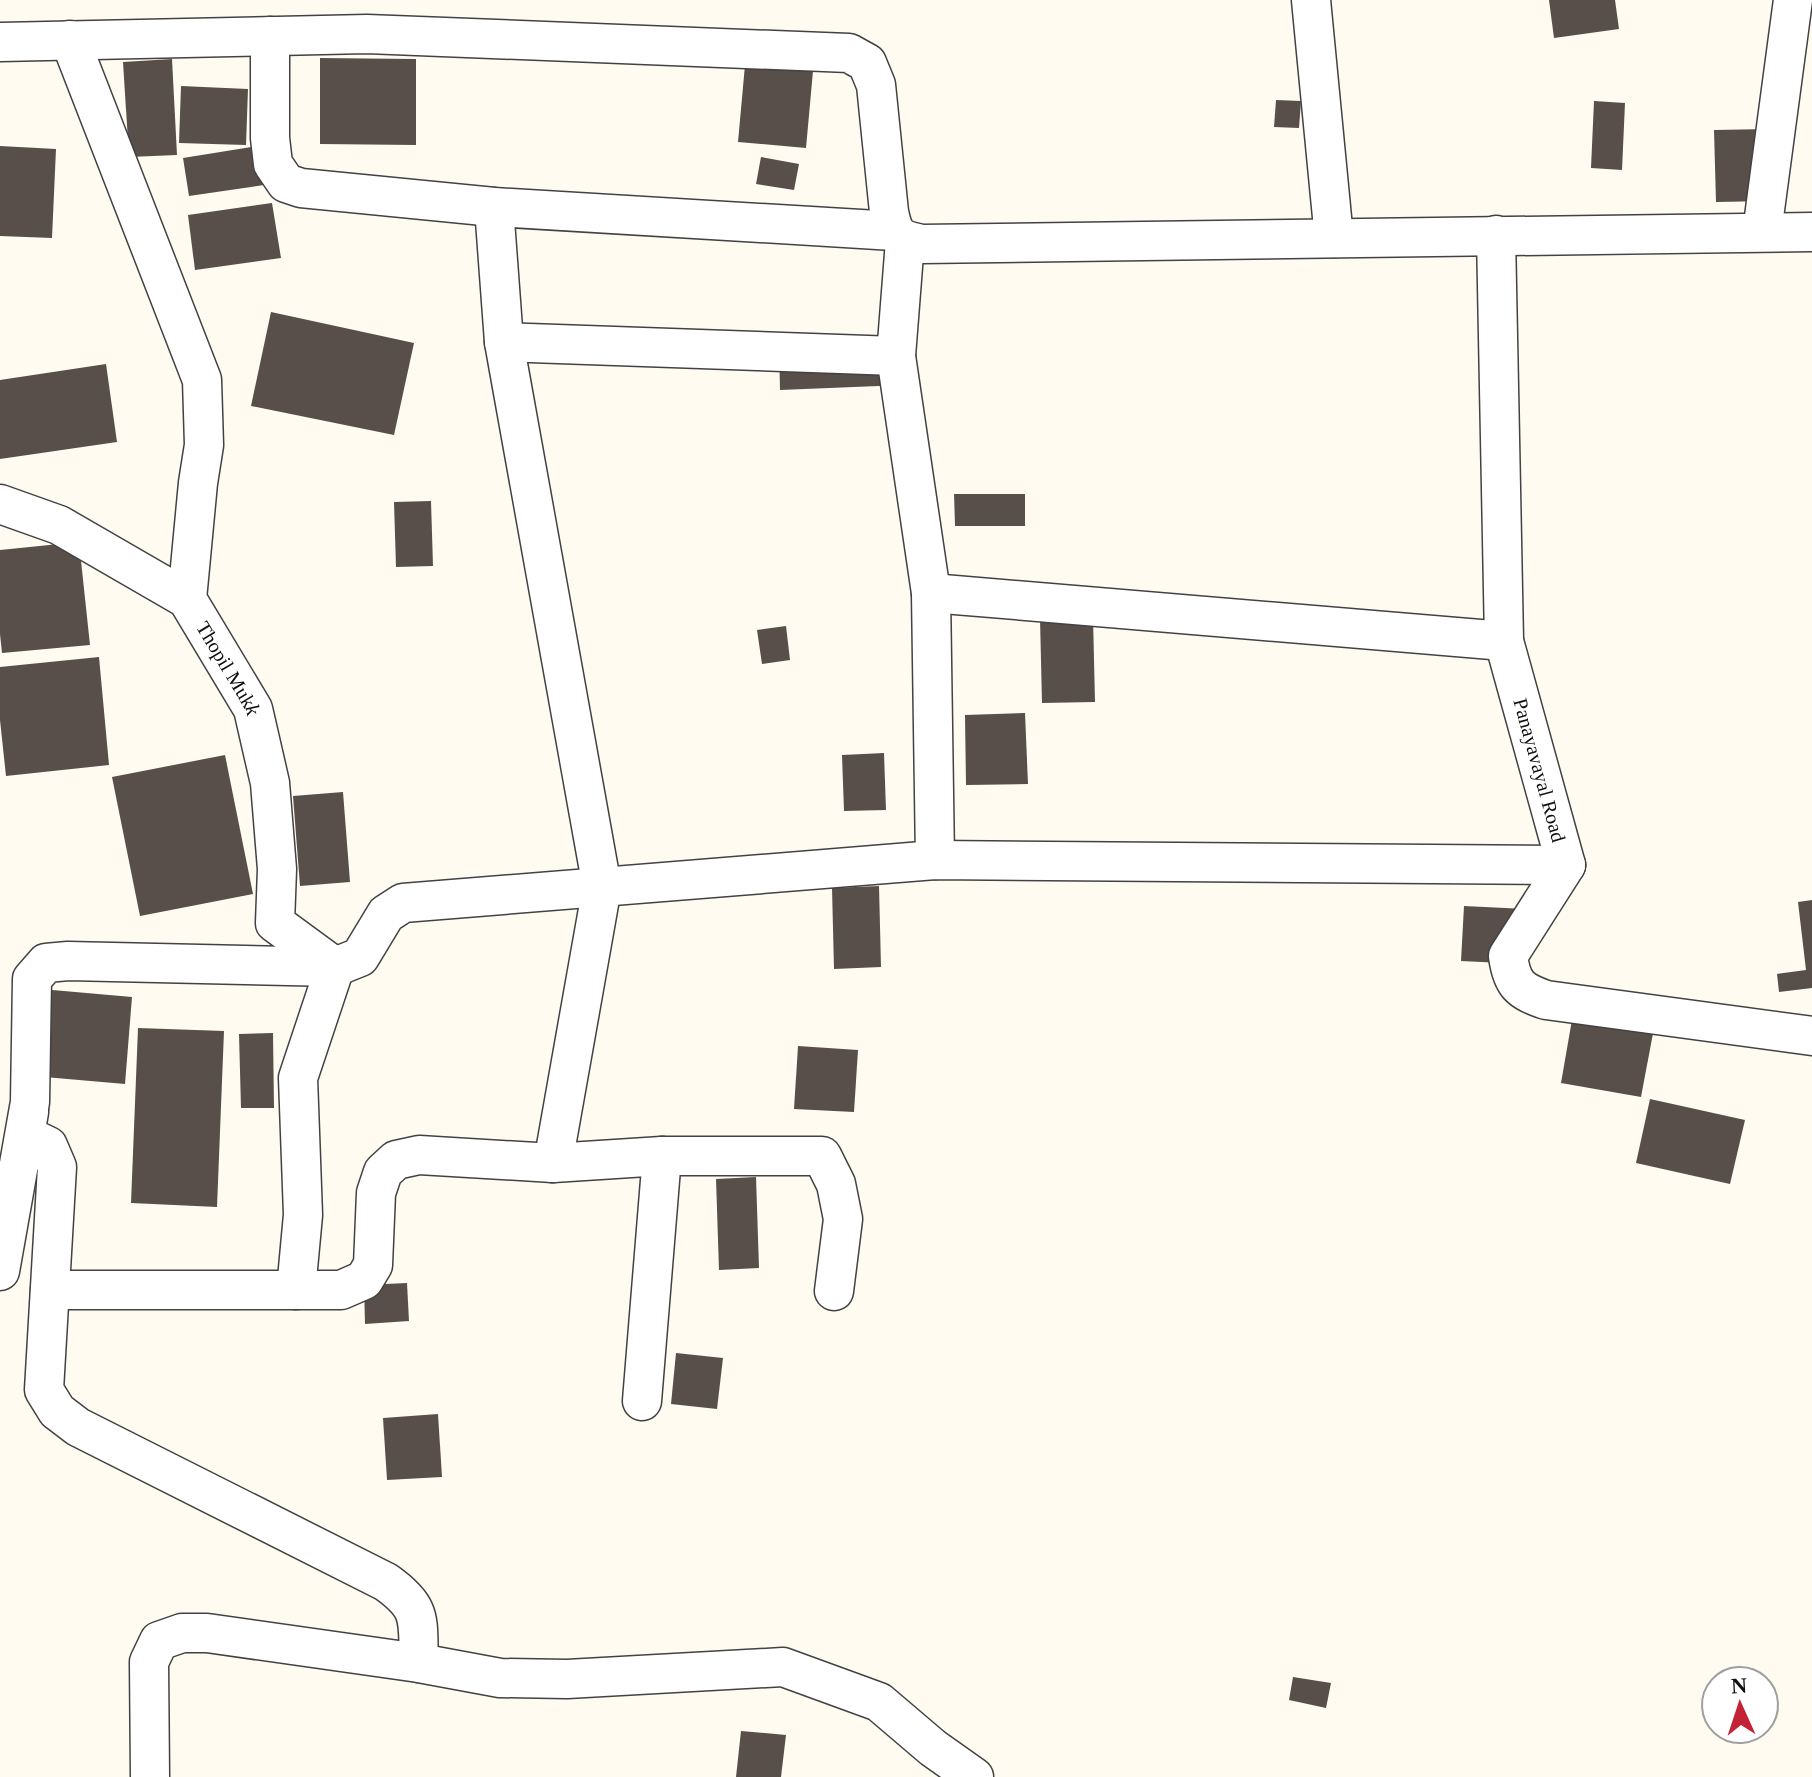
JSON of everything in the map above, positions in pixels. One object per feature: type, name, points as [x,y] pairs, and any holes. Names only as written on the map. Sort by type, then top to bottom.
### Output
[{"type":"street","points":[[1311,0],[1334,238]]},
{"type":"street","points":[[1762,232],[1793,0]]},
{"type":"street","points":[[0,42],[367,34],[849,53],[867,63],[876,85],[889,212],[899,236],[896,356],[931,593],[935,860]]},
{"type":"street","points":[[270,36],[273,164],[286,183],[301,188],[494,207],[899,236],[922,244],[1812,232]]},
{"type":"street","name":"Thopil Mukk","points":[[70,40],[202,380],[204,445],[187,599],[253,709],[270,783],[277,869],[275,923],[335,967]]},
{"type":"street","points":[[494,207],[504,342],[602,887],[553,1163]]},
{"type":"street","name":"Panayavayal Road","points":[[1496,235],[1504,641],[1566,865],[1508,956],[1511,976],[1527,993],[1546,1000],[1812,1036]]},
{"type":"street","points":[[504,342],[896,356]]},
{"type":"street","points":[[0,504],[59,525],[187,599]]},
{"type":"street","points":[[931,593],[1504,641]]},
{"type":"street","points":[[419,1663],[417,1612],[404,1595],[386,1582],[78,1427],[57,1411],[44,1390],[57,1167],[48,1146],[25,1135],[30,1102],[32,979],[46,963],[335,967],[360,957],[386,914],[403,903],[935,860],[1566,865]]},
{"type":"street","points":[[296,1290],[303,1215],[298,1078],[335,967]]},
{"type":"street","points":[[0,1271],[30,1102]]},
{"type":"street","points":[[50,1290],[341,1290],[364,1280],[373,1265],[376,1193],[383,1172],[396,1160],[419,1155],[553,1163],[662,1156],[822,1156],[836,1184],[843,1219],[834,1291]]},
{"type":"street","points":[[642,1401],[662,1156]]},
{"type":"street","points":[[150,1777],[149,1662],[159,1641],[182,1633],[207,1633],[419,1663],[500,1678],[567,1679],[783,1667],[879,1702],[933,1748],[974,1777]]},
{"type":"building","points":[[1549,0],[1615,0],[1619,29],[1554,38]]},
{"type":"building","points":[[746,54],[814,60],[806,148],[738,142]]},
{"type":"building","points":[[320,58],[416,59],[416,145],[320,144]]},
{"type":"building","points":[[172,59],[177,155],[129,157],[123,62]]},
{"type":"building","points":[[181,86],[248,89],[246,145],[179,143]]},
{"type":"building","points":[[1276,100],[1301,101],[1299,128],[1274,127]]},
{"type":"building","points":[[1594,101],[1625,103],[1622,170],[1591,168]]},
{"type":"building","points":[[1768,129],[1769,201],[1716,202],[1714,130]]},
{"type":"building","points":[[0,146],[56,149],[52,238],[0,236]]},
{"type":"building","points":[[258,146],[264,185],[189,196],[183,158]]},
{"type":"building","points":[[761,157],[799,164],[794,190],[756,184]]},
{"type":"building","points":[[272,203],[281,258],[195,270],[188,215]]},
{"type":"building","points":[[271,312],[414,343],[394,435],[251,406]]},
{"type":"building","points":[[902,341],[903,385],[780,390],[779,345]]},
{"type":"building","points":[[106,364],[117,442],[0,459],[0,380]]},
{"type":"building","points":[[954,494],[1025,494],[1025,526],[955,526]]},
{"type":"building","points":[[431,501],[433,566],[396,567],[394,502]]},
{"type":"building","points":[[79,542],[90,645],[2,653],[0,550]]},
{"type":"building","points":[[1093,617],[1095,702],[1042,703],[1040,618]]},
{"type":"building","points":[[786,626],[790,660],[762,664],[757,630]]},
{"type":"building","points":[[99,657],[109,765],[6,776],[0,720],[0,667]]},
{"type":"building","points":[[1025,713],[1028,784],[966,785],[965,715]]},
{"type":"building","points":[[884,753],[886,810],[844,811],[842,755]]},
{"type":"building","points":[[225,755],[253,894],[140,916],[112,777]]},
{"type":"building","points":[[343,792],[350,882],[300,886],[293,796]]},
{"type":"building","points":[[879,886],[881,967],[834,969],[832,888]]},
{"type":"building","points":[[1812,900],[1812,988],[1779,992],[1777,974],[1806,970],[1798,902]]},
{"type":"building","points":[[1464,906],[1527,909],[1524,964],[1461,961]]},
{"type":"building","points":[[41,989],[132,997],[125,1084],[33,1076]]},
{"type":"building","points":[[1573,1014],[1654,1028],[1641,1097],[1561,1083]]},
{"type":"building","points":[[138,1028],[224,1031],[217,1207],[131,1203]]},
{"type":"building","points":[[273,1033],[274,1108],[241,1108],[239,1034]]},
{"type":"building","points":[[798,1046],[858,1050],[854,1112],[794,1109]]},
{"type":"building","points":[[1650,1099],[1745,1120],[1730,1184],[1636,1163]]},
{"type":"building","points":[[756,1177],[759,1268],[719,1270],[716,1179]]},
{"type":"building","points":[[407,1283],[409,1321],[365,1324],[364,1285]]},
{"type":"building","points":[[676,1353],[723,1358],[717,1409],[671,1404]]},
{"type":"building","points":[[438,1414],[442,1477],[387,1480],[383,1418]]},
{"type":"building","points":[[1293,1677],[1331,1683],[1326,1708],[1289,1700]]},
{"type":"building","points":[[741,1731],[786,1735],[781,1777],[736,1777]]}]
